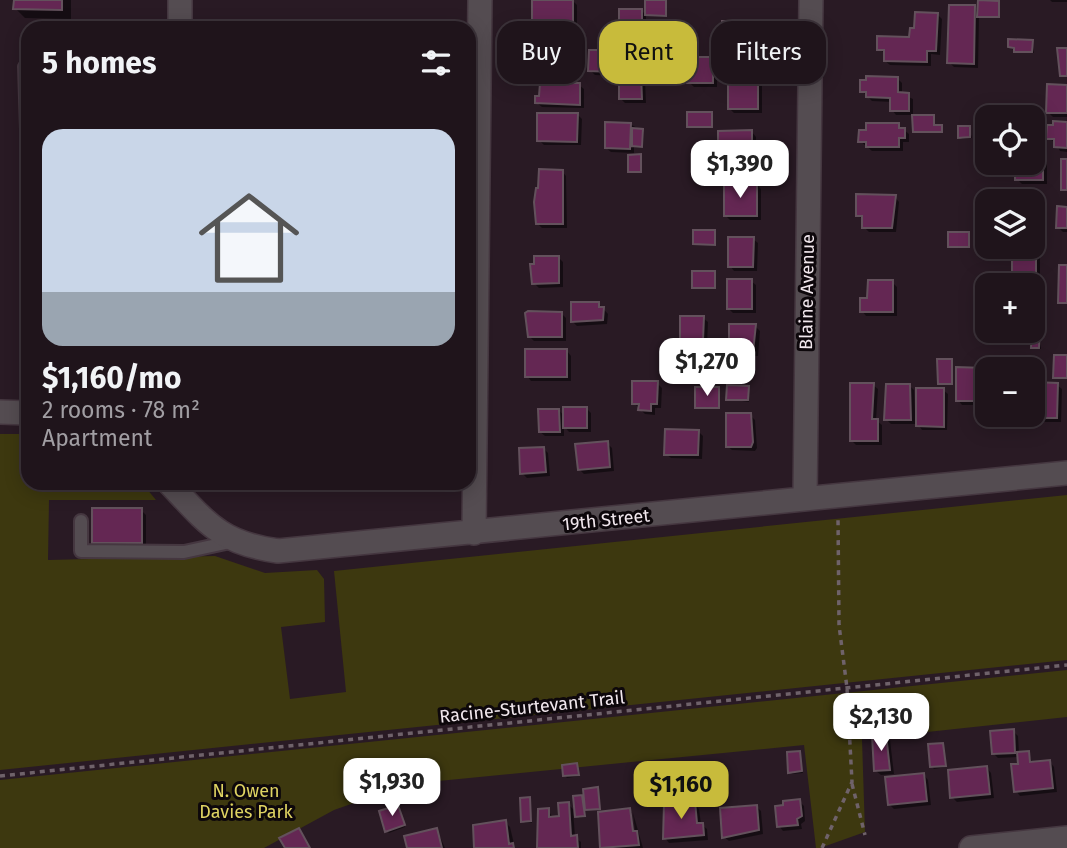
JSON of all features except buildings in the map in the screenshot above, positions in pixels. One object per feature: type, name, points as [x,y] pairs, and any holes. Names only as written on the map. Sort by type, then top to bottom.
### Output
[{"type":"street","points":[[180,0],[180,21]]},
{"type":"street","points":[[476,355],[480,0]]},
{"type":"street","name":"Blaine Avenue","points":[[805,499],[811,0]]},
{"type":"street","points":[[0,412],[21,413]]},
{"type":"street","name":"19th Street","points":[[177,490],[198,517],[235,541],[256,548],[299,551],[1067,473]]},
{"type":"street","points":[[474,490],[474,533]]},
{"type":"street","points":[[978,848],[1067,838]]},
{"type":"lane","points":[[81,521],[81,551],[184,552],[235,541]]},
{"type":"path","points":[[836,496],[839,625],[847,688],[852,782],[865,835]]},
{"type":"path","name":"Racine-Sturtevant Trail","points":[[0,776],[1067,665]]},
{"type":"path","points":[[822,848],[852,782]]},
{"type":"green space","points":[[0,434],[21,434],[21,490],[148,490],[156,500],[49,500],[48,560],[215,556],[265,573],[317,570],[324,579],[325,622],[281,627],[290,699],[346,692],[334,571],[1067,495],[1067,660],[0,770]]},
{"type":"green space","name":"N. Owen Davies Park","points":[[1067,670],[1067,717],[862,739],[865,832],[820,848],[816,848],[804,745],[408,784],[334,810],[264,848],[0,848],[0,780]]}]
